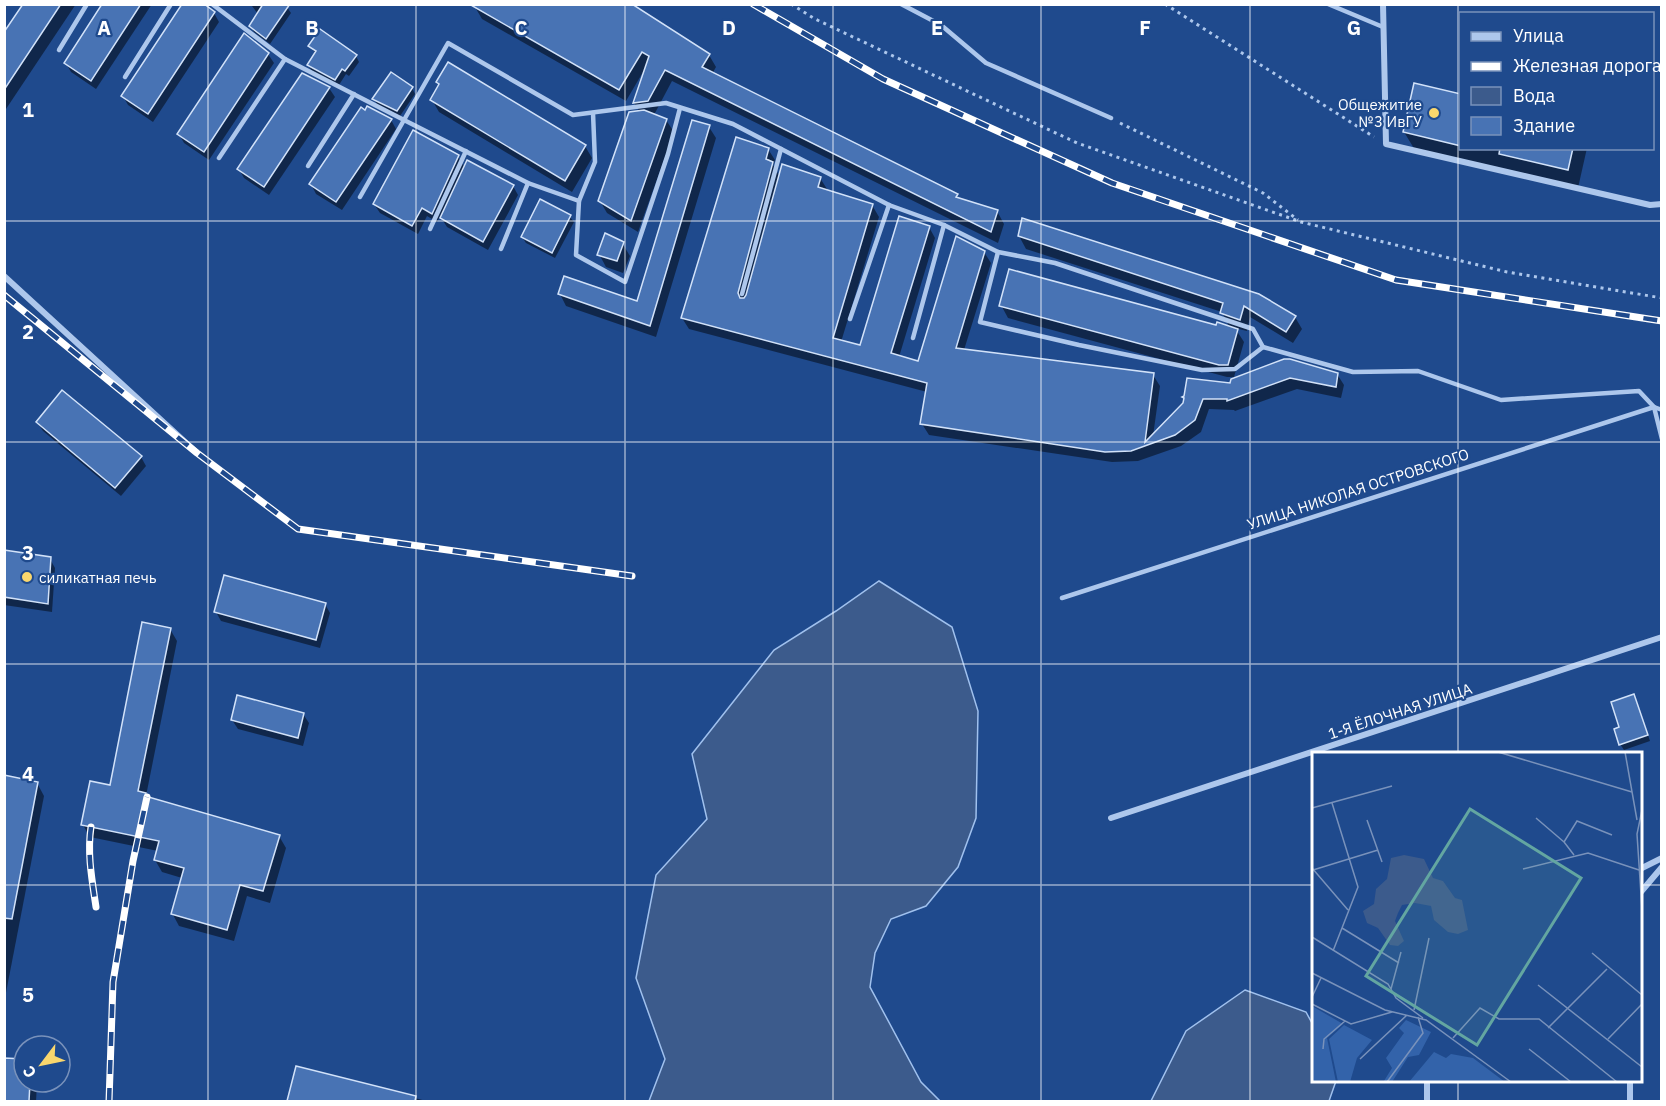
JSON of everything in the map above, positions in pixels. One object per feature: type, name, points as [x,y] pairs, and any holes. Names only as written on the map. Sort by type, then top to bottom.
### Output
[{"type":"street","points":[[1383,4],[1386,144],[1650,206],[1662,204]]},
{"type":"street","points":[[4,276],[197,453]]},
{"type":"street","name":"1-Я ЁЛОЧНАЯ УЛИЦА","points":[[1111,818],[1662,637]]},
{"type":"street","points":[[1642,868],[1662,858]]},
{"type":"street","points":[[1642,892],[1662,867]]},
{"type":"street","points":[[1427,1082],[1427,1101]]},
{"type":"street","points":[[1630,1082],[1630,1101]]},
{"type":"lane","points":[[58,50],[87,4]]},
{"type":"lane","points":[[125,77],[171,4]]},
{"type":"lane","points":[[212,4],[285,58],[528,183],[579,201]]},
{"type":"lane","points":[[901,4],[941,25],[987,63],[1111,118]]},
{"type":"lane","points":[[1328,4],[1383,27]]},
{"type":"lane","points":[[360,197],[448,43],[573,115],[666,103],[733,124],[889,205],[944,225],[998,252],[1055,263],[1253,329],[1263,347],[1353,372],[1418,371],[1501,400],[1639,391],[1654,406],[1662,410]]},
{"type":"lane","points":[[219,158],[285,58]]},
{"type":"lane","points":[[309,166],[354,94]]},
{"type":"lane","points":[[593,112],[596,162],[579,201],[576,255],[625,282],[669,154],[680,108]]},
{"type":"lane","points":[[742,294],[781,149]]},
{"type":"lane","points":[[430,229],[466,151]]},
{"type":"lane","points":[[501,249],[528,183]]},
{"type":"lane","points":[[850,319],[889,205]]},
{"type":"lane","points":[[913,338],[944,225]]},
{"type":"lane","points":[[998,252],[980,321],[1202,370],[1235,369],[1263,347]]},
{"type":"lane","points":[[1654,406],[1662,439]]},
{"type":"lane","name":"УЛИЦА НИКОЛАЯ ОСТРОВСКОГО","points":[[1062,598],[1654,406]]},
{"type":"path","points":[[790,4],[815,19],[1077,143],[1301,222],[1507,272],[1662,298]]},
{"type":"path","points":[[1165,4],[1386,144]]},
{"type":"path","points":[[1111,118],[1263,193],[1301,222]]},
{"type":"water","points":[[879,581],[952,627],[978,711],[976,818],[958,867],[926,906],[891,919],[875,953],[870,987],[921,1082],[940,1101],[649,1101],[665,1059],[636,978],[656,875],[707,819],[692,754],[774,650]]},
{"type":"water","points":[[1245,990],[1306,1012],[1312,1023],[1312,1082],[1336,1082],[1329,1101],[1151,1101],[1186,1031]]},
{"type":"building","points":[[23,4],[61,4],[4,90],[4,32]]},
{"type":"building","points":[[102,4],[141,4],[91,81],[64,63]]},
{"type":"building","points":[[182,4],[204,4],[215,12],[148,114],[121,96]]},
{"type":"building","points":[[263,4],[290,4],[266,39],[249,26]]},
{"type":"building","points":[[469,4],[632,4],[710,54],[702,67],[958,194],[956,197],[998,210],[991,232],[665,70],[648,101],[633,103],[649,56],[642,52],[619,90]]},
{"type":"building","points":[[320,29],[357,55],[345,71],[342,69],[335,80],[307,65],[316,51],[308,46]]},
{"type":"building","points":[[244,33],[269,53],[204,152],[177,134]]},
{"type":"building","points":[[448,62],[586,145],[565,181],[430,100],[439,84],[436,82]]},
{"type":"building","points":[[391,72],[413,87],[397,111],[372,99]]},
{"type":"building","points":[[302,73],[330,87],[264,187],[237,169]]},
{"type":"building","name":"Общежитие №3 ИвГУ","points":[[1414,83],[1459,94],[1459,146],[1403,132]]},
{"type":"building","points":[[367,106],[392,119],[336,202],[309,184],[361,107],[365,110]]},
{"type":"building","points":[[644,110],[667,119],[631,221],[598,201],[629,112]]},
{"type":"building","points":[[692,120],[710,125],[650,326],[558,294],[564,276],[637,301]]},
{"type":"building","points":[[413,130],[459,155],[432,214],[422,208],[412,226],[373,204]]},
{"type":"building","points":[[736,137],[769,148],[766,159],[773,162],[738,293],[740,298],[746,295],[782,164],[821,177],[818,187],[873,204],[833,338],[860,345],[899,216],[930,226],[891,353],[918,361],[956,236],[985,251],[956,348],[1154,373],[1145,442],[1183,403],[1184,398],[1182,397],[1187,378],[1230,383],[1231,379],[1284,359],[1290,359],[1338,373],[1336,387],[1290,378],[1227,401],[1227,399],[1203,399],[1195,420],[1175,435],[1131,451],[1105,452],[920,424],[927,383],[681,318]]},
{"type":"building","points":[[1500,150],[1573,150],[1568,170],[1499,154]]},
{"type":"building","points":[[467,160],[514,185],[483,242],[440,218]]},
{"type":"building","points":[[540,199],[571,215],[552,253],[521,237]]},
{"type":"building","points":[[1022,218],[1259,294],[1296,316],[1286,332],[1244,306],[1240,320],[1220,313],[1223,303],[1018,236]]},
{"type":"building","points":[[605,233],[624,242],[617,261],[597,255]]},
{"type":"building","points":[[1009,269],[1238,329],[1228,365],[1219,365],[999,306]]},
{"type":"building","points":[[62,390],[142,456],[115,488],[36,422]]},
{"type":"building","name":"силикатная печь","points":[[4,550],[51,557],[48,604],[4,597]]},
{"type":"building","points":[[224,575],[326,603],[316,640],[214,612]]},
{"type":"building","points":[[142,622],[171,628],[138,791],[146,793],[145,796],[280,835],[263,891],[240,885],[227,930],[171,914],[184,868],[154,860],[159,841],[81,825],[90,781],[110,785]]},
{"type":"building","points":[[1634,694],[1648,735],[1619,745],[1614,729],[1619,727],[1611,702]]},
{"type":"building","points":[[237,695],[304,713],[298,738],[231,720]]},
{"type":"building","points":[[4,775],[38,782],[12,919],[4,918]]},
{"type":"building","points":[[4,1058],[12,1058],[12,1094],[29,1094],[29,1101],[4,1101]]},
{"type":"building","points":[[296,1066],[416,1096],[415,1101],[287,1101]]},
{"type":"railway","points":[[753,4],[883,79],[1112,183],[1396,280],[1662,321]]},
{"type":"railway","points":[[4,295],[197,453],[298,529],[632,576]]},
{"type":"railway","points":[[109,1102],[113,982],[133,861],[147,797]]},
{"type":"railway","points":[[91,827],[90,857],[96,907]]},
{"type":"place","name":"Общежитие №3 ИвГУ","points":[[1434,113]]},
{"type":"place","name":"силикатная печь","points":[[27,577]]}]
